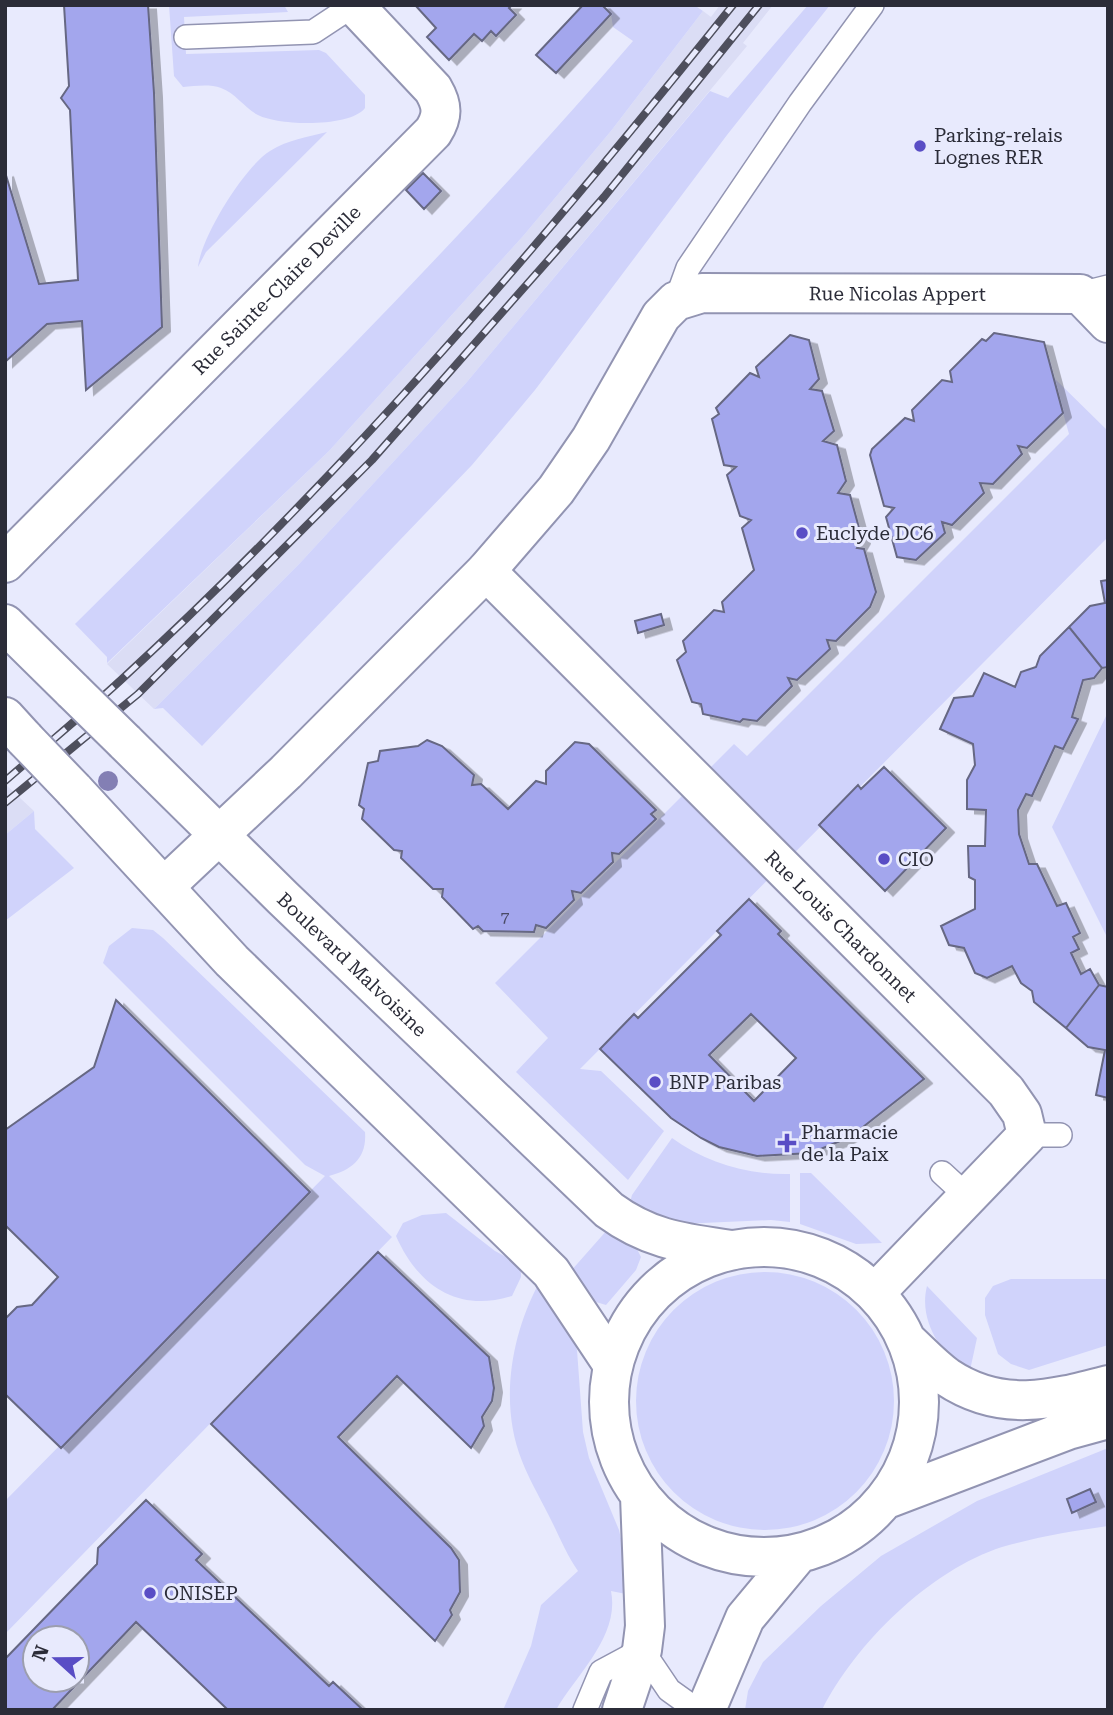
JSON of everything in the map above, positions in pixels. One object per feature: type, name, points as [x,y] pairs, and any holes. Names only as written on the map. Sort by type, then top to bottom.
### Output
[{"type":"street","name":"Rue Sainte-Claire Deville","points":[[5,563],[433,132],[441,118],[441,103],[433,89],[354,5]]},
{"type":"street","name":"Rue Nicolas Appert","points":[[676,301],[702,293],[1094,291],[1108,323]]},
{"type":"street","points":[[164,886],[219,836],[486,571],[563,480],[591,439],[662,316],[676,301]]},
{"type":"street","name":"Rue Louis Chardonnet","points":[[486,571],[1006,1091],[1022,1114],[1044,1135],[954,1207],[875,1293]]},
{"type":"street","name":"Boulevard Malvoisine","points":[[5,624],[219,836],[609,1210],[648,1234],[668,1241],[732,1250]]},
{"type":"street","points":[[15,728],[232,961],[551,1272],[613,1365]]},
{"type":"street","points":[[907,1341],[917,1382],[917,1424],[900,1477],[867,1519],[846,1533],[799,1553],[770,1557],[740,1556],[711,1548],[684,1536],[660,1518],[640,1496],[625,1472],[612,1433],[609,1393],[613,1365],[622,1338],[637,1312],[656,1290],[679,1272],[704,1258],[732,1250],[763,1247],[804,1252],[851,1273],[875,1293],[907,1341],[947,1377],[974,1391],[1018,1402],[1047,1401],[1108,1385]]},
{"type":"street","points":[[884,1500],[1068,1430],[1108,1419]]},
{"type":"street","points":[[622,1710],[642,1650],[645,1599],[640,1496]]},
{"type":"street","points":[[706,1710],[745,1618],[799,1553]]},
{"type":"lane","points":[[186,37],[313,32],[354,5]]},
{"type":"lane","points":[[676,301],[688,268],[800,103],[872,5]]},
{"type":"lane","points":[[585,1710],[601,1672],[642,1650],[669,1690],[697,1710]]},
{"type":"shaded area","points":[[169,5],[284,5],[288,12],[184,17],[186,54],[319,50],[326,53],[365,95],[365,108],[344,119],[295,123],[256,114],[221,88],[183,87],[174,76]]},
{"type":"shaded area","points":[[605,5],[694,5],[703,11],[611,131],[524,235],[329,451],[107,663],[107,657],[75,624],[289,410],[429,265],[633,41],[613,27],[611,14]]},
{"type":"shaded area","points":[[720,5],[773,5],[743,43],[747,46],[466,383],[300,563],[154,709],[107,664],[329,451],[524,235],[611,131],[703,11],[711,17]]},
{"type":"shaded area","points":[[808,5],[830,5],[727,135],[535,390],[472,465],[202,746],[163,708],[154,709],[300,563],[466,383],[710,91],[728,98]]},
{"type":"shaded area","points":[[327,132],[206,252],[198,267],[215,221],[237,187],[260,159],[283,144]]},
{"type":"shaded area","points":[[1053,377],[1108,431],[1108,537],[580,1069],[601,1071],[664,1131],[628,1180],[516,1072],[548,1038],[495,983],[734,744],[747,756],[1069,434]]},
{"type":"shaded area","points":[[1108,712],[1108,939],[1052,827]]},
{"type":"shaded area","points":[[5,784],[34,811],[5,835]]},
{"type":"shaded area","points":[[34,811],[35,829],[74,868],[5,921],[5,835]]},
{"type":"shaded area","points":[[132,928],[153,930],[163,938],[365,1132],[361,1156],[345,1170],[329,1176],[392,1237],[5,1634],[5,1501],[325,1176],[305,1165],[103,963],[109,946]]},
{"type":"shaded area","points":[[672,1138],[713,1161],[728,1166],[790,1174],[790,1222],[771,1220],[680,1224],[629,1206],[632,1195]]},
{"type":"shaded area","points":[[800,1173],[811,1173],[882,1243],[856,1244],[800,1224]]},
{"type":"shaded area","points":[[446,1213],[495,1251],[521,1265],[521,1277],[512,1296],[474,1301],[457,1298],[442,1291],[416,1269],[396,1236],[403,1223],[422,1215]]},
{"type":"shaded area","points":[[608,1229],[635,1245],[641,1257],[636,1270],[606,1305],[596,1302],[570,1272]]},
{"type":"shaded area","points":[[765,1272],[814,1282],[836,1294],[856,1310],[872,1330],[884,1352],[894,1401],[884,1450],[872,1472],[856,1492],[836,1508],[814,1520],[765,1530],[716,1520],[694,1508],[674,1492],[658,1472],[646,1450],[636,1401],[646,1352],[658,1330],[674,1310],[694,1294],[716,1282]]},
{"type":"shaded area","points":[[1011,1279],[1108,1279],[1108,1345],[1029,1370],[1011,1364],[998,1354],[985,1315],[985,1298],[993,1286]]},
{"type":"shaded area","points":[[539,1283],[571,1331],[577,1350],[583,1432],[589,1458],[619,1530],[624,1552],[626,1594],[611,1591],[612,1608],[603,1639],[556,1710],[503,1710],[531,1646],[541,1605],[578,1571],[525,1468],[515,1439],[511,1416],[511,1370],[515,1347],[529,1303]]},
{"type":"shaded area","points":[[927,1286],[977,1338],[969,1375],[950,1358],[934,1336],[926,1312]]},
{"type":"shaded area","points":[[1108,1448],[1108,1526],[1002,1547],[948,1573],[922,1591],[874,1635],[836,1685],[822,1710],[745,1710],[748,1691],[763,1662],[821,1606],[881,1556],[977,1501]]},
{"type":"building","points":[[64,5],[148,5],[154,93],[162,327],[86,390],[82,321],[47,324],[5,362],[5,172],[39,284],[78,280],[70,110],[61,98],[69,86]]},
{"type":"building","points":[[415,5],[512,5],[509,8],[516,15],[496,36],[491,31],[482,41],[474,34],[449,60],[427,37],[436,28]]},
{"type":"building","points":[[583,5],[602,5],[611,14],[556,73],[536,55]]},
{"type":"building","points":[[423,173],[441,191],[424,209],[406,190]]},
{"type":"building","points":[[994,333],[1044,342],[1063,413],[1027,448],[1018,446],[1022,454],[993,484],[980,483],[984,493],[952,525],[942,522],[945,533],[916,560],[897,557],[886,517],[894,508],[884,506],[870,455],[872,449],[905,418],[914,421],[912,410],[942,380],[952,382],[950,371],[982,339],[986,341]]},
{"type":"building","name":"Euclyde DC6","points":[[790,335],[809,340],[819,379],[810,389],[822,391],[834,431],[823,441],[837,445],[846,481],[838,493],[850,495],[862,539],[857,548],[864,549],[876,592],[870,607],[836,641],[827,640],[830,649],[797,680],[788,678],[792,686],[757,721],[743,719],[740,722],[703,714],[701,704],[692,702],[677,660],[686,652],[683,641],[714,610],[724,612],[722,602],[754,570],[742,528],[751,520],[740,516],[727,475],[736,467],[724,465],[712,419],[719,414],[716,408],[750,373],[759,377],[756,367]]},
{"type":"building","points":[[1108,580],[1108,667],[1102,668],[1069,627],[1090,606],[1105,603],[1101,581]]},
{"type":"building","points":[[661,614],[664,625],[638,633],[635,621]]},
{"type":"building","points":[[1069,627],[1102,668],[1094,678],[1083,680],[1072,717],[1078,719],[1063,749],[1055,746],[1032,796],[1026,794],[1018,810],[1019,834],[1029,864],[1037,864],[1057,906],[1066,903],[1080,933],[1073,937],[1079,949],[1071,953],[1081,974],[1090,969],[1099,985],[1066,1028],[1034,1002],[1032,991],[1021,983],[1012,966],[987,978],[975,973],[964,948],[949,945],[941,926],[975,909],[975,880],[969,877],[968,846],[985,846],[986,810],[967,809],[967,780],[975,765],[973,744],[940,729],[954,698],[973,696],[984,673],[1015,687],[1021,672],[1036,667],[1040,656]]},
{"type":"building","points":[[427,740],[442,746],[474,775],[472,785],[481,784],[508,809],[536,781],[546,784],[546,771],[575,742],[589,744],[656,810],[651,814],[656,819],[619,854],[612,853],[613,862],[581,893],[572,891],[574,900],[546,928],[536,925],[534,932],[483,931],[478,926],[473,929],[442,897],[443,889],[433,889],[401,858],[402,851],[394,850],[362,819],[364,809],[359,805],[368,763],[378,761],[380,751],[418,746]]},
{"type":"building","name":"CIO","points":[[884,767],[946,828],[885,891],[819,825],[858,785],[861,789]]},
{"type":"building","points":[[749,899],[781,931],[778,934],[924,1079],[845,1139],[811,1153],[757,1156],[719,1147],[671,1118],[600,1049],[634,1014],[638,1018],[721,935],[717,931]],"holes":[[[751,1014],[796,1058],[754,1101],[709,1055]]]},
{"type":"building","points":[[1099,985],[1108,987],[1108,1098],[1096,1095],[1105,1050],[1088,1047],[1066,1028]]},
{"type":"building","points":[[116,1000],[310,1192],[61,1448],[5,1394],[5,1319],[17,1307],[32,1305],[58,1277],[5,1225],[5,1130],[94,1067]]},
{"type":"building","points":[[378,1252],[489,1357],[494,1388],[492,1401],[482,1417],[484,1426],[471,1448],[397,1376],[338,1437],[451,1548],[459,1560],[460,1592],[450,1610],[452,1615],[435,1641],[211,1424]]},
{"type":"building","points":[[1090,1489],[1096,1502],[1072,1513],[1067,1499]]},
{"type":"building","name":"ONISEP","points":[[146,1500],[202,1554],[196,1560],[329,1686],[333,1682],[363,1710],[228,1710],[136,1622],[91,1669],[91,1624],[39,1624],[97,1564],[98,1548]]},
{"type":"building","name":"ONISEP","points":[[21,1642],[21,1694],[67,1694],[52,1710],[5,1710],[5,1659]]},
{"type":"railway","points":[[5,781],[108,692],[205,601],[363,438],[515,268],[733,5]]},
{"type":"railway","points":[[5,803],[138,694],[372,460],[604,197],[759,5]]},
{"type":"place","name":"Parking-relais Lognes RER","points":[[920,146]]},
{"type":"place","name":"Euclyde DC6","points":[[802,533]]},
{"type":"place","name":"CIO","points":[[884,859]]},
{"type":"place","name":"BNP Paribas","points":[[655,1082]]},
{"type":"place","name":"Pharmacie de la Paix","points":[[787,1143]]},
{"type":"place","name":"ONISEP","points":[[150,1593]]}]
